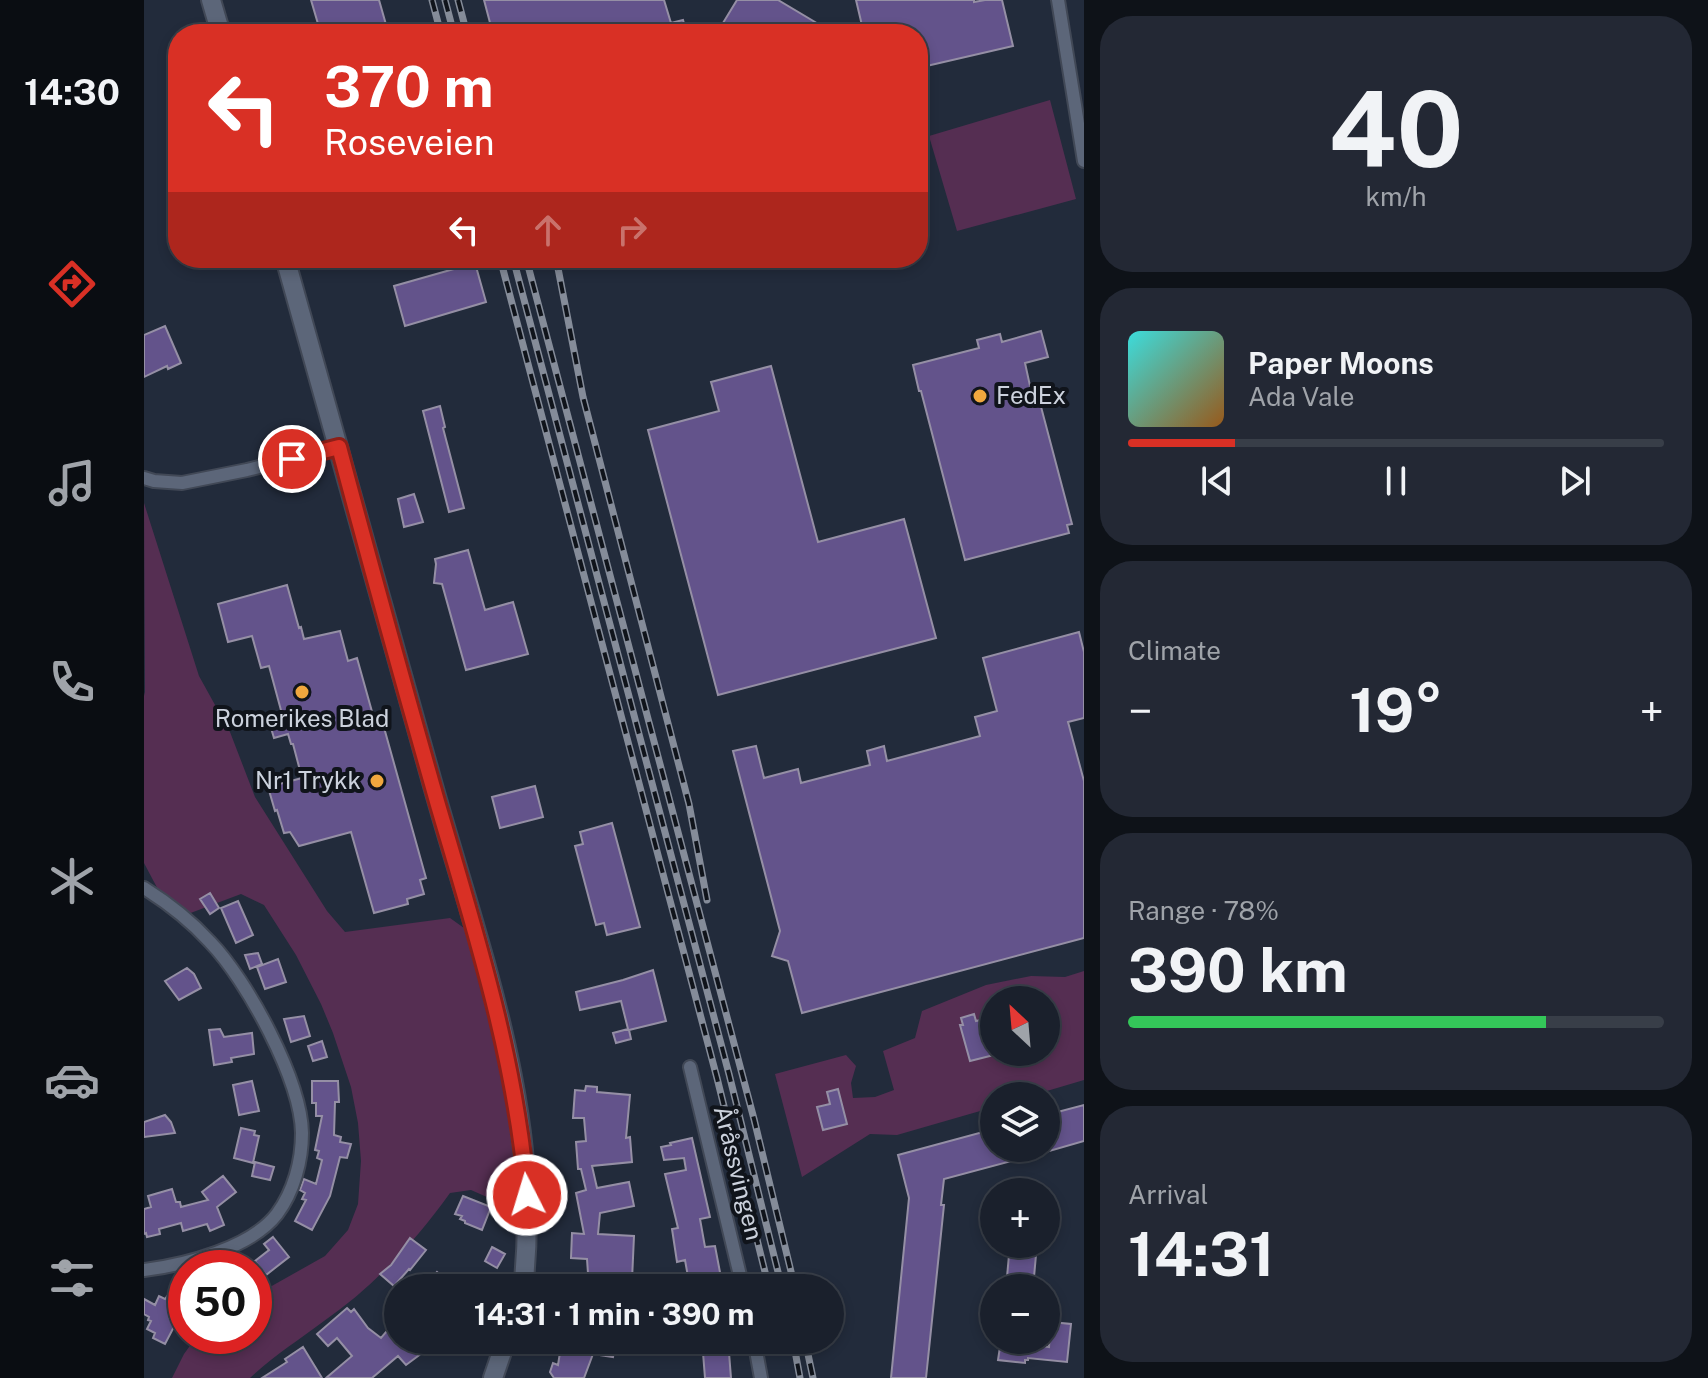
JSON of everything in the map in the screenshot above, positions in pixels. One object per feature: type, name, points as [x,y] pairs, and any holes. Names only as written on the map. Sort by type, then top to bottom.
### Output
[{"type":"main road","points":[[211,0],[218,24]]},
{"type":"main road","points":[[288,268],[490,980],[518,1119],[525,1171],[528,1231],[524,1274]]},
{"type":"main road","points":[[493,1378],[501,1354]]},
{"type":"main road","points":[[507,1378],[513,1354]]},
{"type":"street","points":[[1058,0],[1084,161]]},
{"type":"street","points":[[144,478],[182,483],[339,447]]},
{"type":"street","points":[[144,888],[186,918],[229,964],[258,1009],[287,1074],[299,1110],[302,1133],[291,1189],[276,1215],[265,1225],[253,1235],[221,1251],[144,1270]]},
{"type":"street","name":"Åråssvingen","points":[[690,1067],[740,1274]]},
{"type":"street","points":[[757,1354],[761,1378]]},
{"type":"shaded area","points":[[1050,100],[1076,199],[957,231],[929,136]]},
{"type":"shaded area","points":[[144,503],[199,676],[230,732],[255,797],[327,911],[345,932],[450,918],[464,928],[502,1066],[523,1213],[471,1190],[450,1193],[408,1246],[376,1278],[250,1378],[172,1378],[184,1354],[272,1354],[272,1286],[325,1256],[348,1230],[358,1204],[361,1161],[358,1123],[351,1087],[321,1004],[296,955],[264,905],[241,894],[180,917],[162,897],[144,863]]},
{"type":"shaded area","points":[[1084,971],[1084,1080],[1060,1087],[1060,1082],[980,1082],[980,1111],[897,1135],[870,1134],[802,1177],[775,1074],[846,1055],[856,1066],[851,1083],[853,1098],[875,1097],[894,1090],[883,1051],[915,1038],[922,1011],[980,987],[980,1066],[1060,1066],[1060,986],[984,986],[1031,976],[1065,977]]},
{"type":"building","points":[[311,0],[379,0],[386,24],[318,24]]},
{"type":"building","points":[[484,0],[664,0],[671,23],[683,20],[684,24],[490,24]]},
{"type":"building","points":[[737,0],[778,0],[818,24],[719,24]]},
{"type":"building","points":[[856,0],[1002,0],[1013,46],[928,66],[928,24],[862,24]]},
{"type":"building","points":[[457,268],[476,268],[486,302],[405,326],[394,286]]},
{"type":"building","points":[[165,326],[181,363],[144,377],[144,335]]},
{"type":"building","points":[[1041,331],[1048,357],[1025,363],[1030,386],[1035,384],[1072,524],[1067,525],[1069,533],[965,560],[913,365],[979,348],[977,340],[1000,334],[1002,342]]},
{"type":"building","points":[[771,366],[818,542],[904,519],[936,638],[718,695],[648,430],[719,411],[711,382]]},
{"type":"building","points":[[440,406],[464,508],[449,512],[423,411]]},
{"type":"building","points":[[414,494],[423,522],[404,527],[398,499]]},
{"type":"building","points":[[468,550],[485,610],[513,602],[528,654],[466,670],[442,584],[434,583],[435,559]]},
{"type":"building","points":[[287,585],[304,639],[340,631],[348,661],[357,658],[376,726],[383,724],[426,878],[420,880],[424,894],[407,899],[408,904],[374,913],[351,832],[299,846],[290,832],[284,833],[275,811],[268,787],[302,778],[293,744],[288,734],[274,738],[268,718],[282,714],[269,666],[261,668],[252,636],[228,642],[218,604]]},
{"type":"building","points":[[1079,632],[1084,652],[1084,718],[1068,722],[1084,781],[1084,938],[802,1013],[788,961],[772,956],[780,931],[733,751],[756,746],[764,778],[798,769],[801,783],[870,765],[867,751],[884,746],[887,761],[980,736],[975,717],[997,711],[983,658]]},
{"type":"building","points":[[535,786],[543,817],[500,828],[492,797]]},
{"type":"building","points":[[612,823],[640,927],[607,935],[604,923],[596,925],[575,846],[583,844],[580,832]]},
{"type":"building","points":[[210,893],[219,908],[210,914],[200,899]]},
{"type":"building","points":[[238,901],[253,935],[236,943],[221,908]]},
{"type":"building","points":[[258,953],[262,964],[250,969],[245,955]]},
{"type":"building","points":[[278,959],[286,982],[265,989],[257,967]]},
{"type":"building","points":[[187,968],[201,988],[179,1000],[165,981]]},
{"type":"building","points":[[653,970],[666,1021],[629,1030],[631,1039],[616,1043],[613,1033],[628,1029],[621,1001],[580,1010],[576,992]]},
{"type":"building","points":[[974,1014],[976,1021],[980,1020],[980,1058],[970,1061],[960,1025],[963,1025],[961,1018]]},
{"type":"building","points":[[304,1016],[310,1036],[291,1042],[284,1019]]},
{"type":"building","points":[[220,1029],[224,1037],[252,1033],[254,1054],[214,1065],[209,1030]]},
{"type":"building","points":[[322,1041],[327,1057],[313,1061],[308,1046]]},
{"type":"building","points":[[252,1081],[259,1111],[239,1115],[233,1085]]},
{"type":"building","points":[[312,1081],[338,1081],[339,1102],[335,1102],[334,1135],[341,1137],[340,1142],[351,1144],[347,1158],[340,1157],[330,1196],[312,1230],[295,1221],[306,1200],[302,1199],[305,1193],[300,1190],[304,1179],[316,1184],[322,1160],[317,1158],[319,1151],[315,1150],[322,1116],[316,1116],[316,1103],[312,1103]]},
{"type":"building","points":[[586,1086],[597,1087],[597,1092],[630,1095],[626,1138],[630,1137],[632,1162],[592,1166],[597,1188],[629,1182],[634,1206],[600,1213],[598,1234],[634,1236],[632,1274],[588,1274],[587,1259],[571,1258],[572,1233],[584,1234],[576,1193],[586,1190],[581,1169],[578,1169],[576,1142],[586,1141],[584,1118],[573,1118],[575,1090],[585,1091]]},
{"type":"building","points":[[838,1089],[847,1124],[823,1130],[817,1107],[830,1104],[827,1092]]},
{"type":"building","points":[[1084,1105],[1084,1141],[1060,1148],[1060,1111]]},
{"type":"building","points":[[165,1115],[175,1133],[144,1137],[144,1122]]},
{"type":"building","points":[[241,1128],[255,1131],[254,1135],[259,1136],[253,1163],[234,1158]]},
{"type":"building","points":[[980,1133],[980,1162],[1008,1162],[944,1179],[926,1378],[891,1378],[909,1198],[898,1155]]},
{"type":"building","points":[[692,1138],[710,1217],[700,1219],[705,1247],[715,1246],[720,1274],[688,1274],[685,1260],[677,1262],[672,1229],[678,1228],[665,1174],[686,1170],[684,1158],[664,1160],[661,1147]]},
{"type":"building","points":[[255,1162],[274,1167],[270,1180],[252,1176]]},
{"type":"building","points":[[223,1176],[236,1192],[217,1207],[224,1225],[210,1231],[207,1224],[183,1231],[181,1223],[159,1229],[160,1234],[147,1237],[144,1234],[144,1209],[151,1207],[148,1196],[172,1189],[181,1207],[208,1200],[202,1192]]},
{"type":"building","points":[[463,1196],[491,1207],[482,1230],[465,1223],[460,1219],[462,1216],[455,1214]]},
{"type":"building","points":[[273,1237],[289,1257],[272,1270],[272,1250],[264,1244]]},
{"type":"building","points":[[410,1238],[426,1250],[405,1274],[384,1274],[384,1277],[380,1274],[391,1265]]},
{"type":"building","points":[[492,1247],[505,1254],[497,1268],[485,1261]]},
{"type":"building","points":[[1009,1258],[1036,1258],[1034,1274],[1007,1274]]},
{"type":"building","points":[[168,1295],[168,1338],[165,1344],[153,1338],[155,1333],[147,1329],[151,1321],[144,1314],[144,1299],[155,1305],[159,1296],[165,1299]]},
{"type":"building","points":[[347,1308],[351,1312],[354,1309],[368,1328],[381,1338],[384,1334],[384,1354],[421,1354],[406,1365],[398,1356],[372,1378],[326,1378],[352,1356],[337,1338],[328,1346],[317,1334]]},
{"type":"building","points":[[1060,1323],[1071,1324],[1067,1362],[1028,1358],[1025,1363],[998,1360],[999,1354],[1060,1354]]},
{"type":"building","points":[[303,1347],[322,1378],[262,1378],[287,1362],[285,1359]]},
{"type":"building","points":[[560,1354],[593,1354],[584,1378],[554,1378],[550,1372],[553,1363],[558,1365]]},
{"type":"building","points":[[703,1354],[729,1354],[731,1378],[705,1378]]},
{"type":"railway","points":[[432,0],[438,24]]},
{"type":"railway","points":[[445,0],[451,24]]},
{"type":"railway","points":[[458,0],[464,24]]},
{"type":"railway","points":[[503,268],[717,1078],[766,1274]]},
{"type":"railway","points":[[516,268],[729,1074],[779,1274]]},
{"type":"railway","points":[[529,268],[754,1119],[792,1274]]},
{"type":"railway","points":[[558,268],[583,397],[689,804],[707,900]]},
{"type":"railway","points":[[796,1354],[800,1378]]},
{"type":"railway","points":[[808,1354],[813,1378]]},
{"type":"place","name":"FedEx","points":[[980,396]]},
{"type":"place","name":"Romerikes Blad","points":[[302,692]]},
{"type":"place","name":"Nr1 Trykk","points":[[377,781]]},
{"type":"route","points":[[292,459],[339,447],[490,980],[510,1068],[527,1195]]}]
